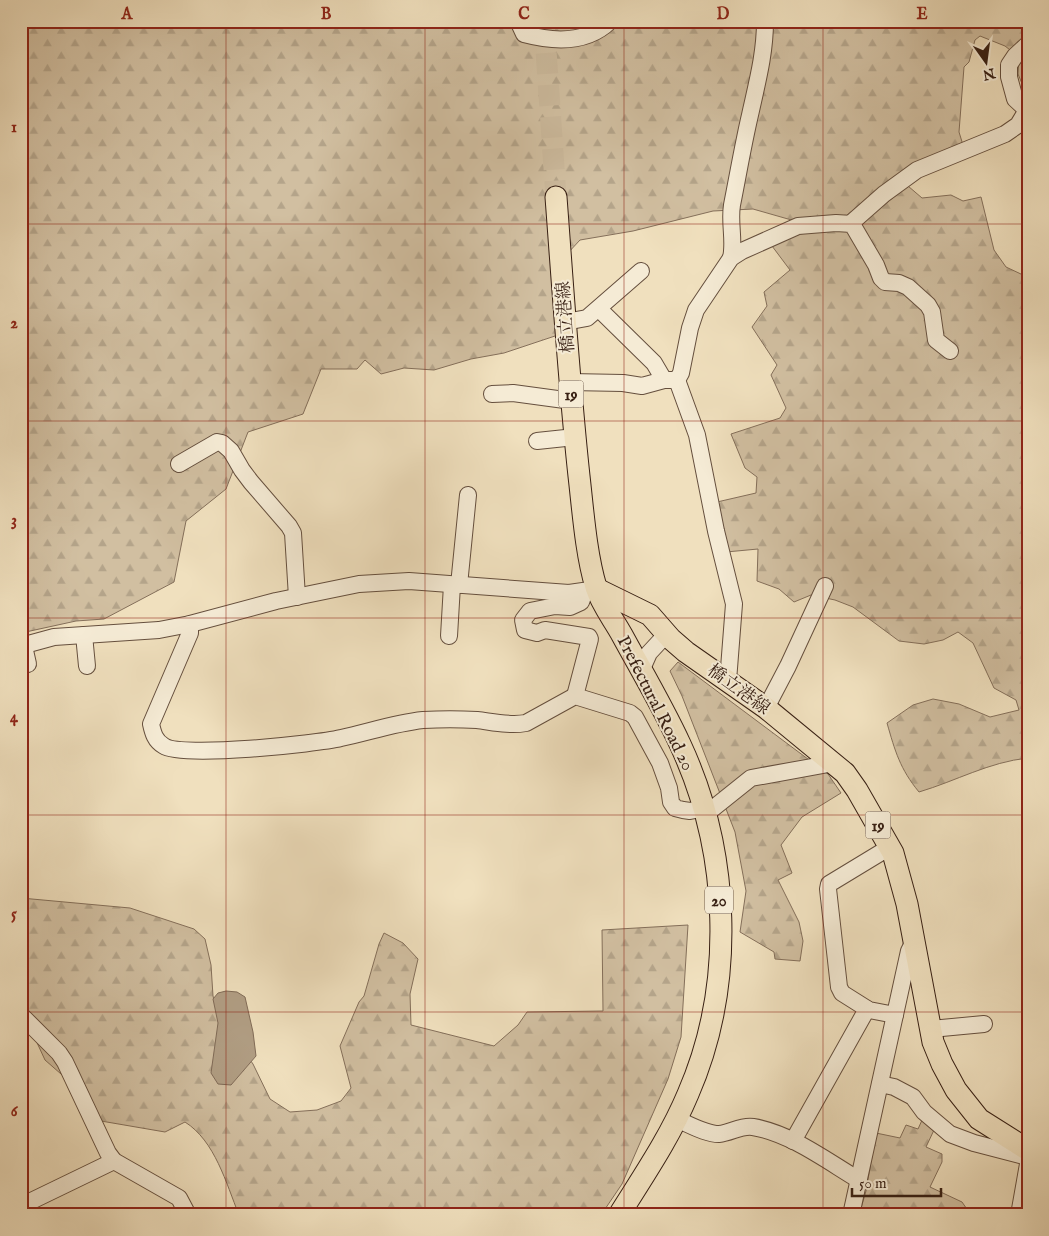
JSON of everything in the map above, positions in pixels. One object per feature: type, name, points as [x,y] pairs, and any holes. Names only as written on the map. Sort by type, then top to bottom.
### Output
[{"type":"main road","name":"橋立港線","points":[[556,197],[575,438],[591,590],[650,615],[671,639],[686,652],[766,708],[845,772],[890,847],[900,875],[931,1029],[936,1051],[942,1064],[964,1101],[979,1119],[1028,1150]]},
{"type":"main road","name":"Prefectural Road 20","points":[[591,590],[641,671],[680,744],[706,811],[718,881],[722,927],[718,986],[707,1041],[688,1093],[671,1131],[619,1215]]},
{"type":"street","points":[[518,21],[524,34],[569,40],[594,34],[610,21]]},
{"type":"street","points":[[492,394],[571,392],[623,383],[642,386],[671,380],[681,373],[690,328],[696,310],[731,258],[734,248],[730,228],[732,208],[764,49],[766,21]]},
{"type":"street","points":[[850,224],[884,194],[917,170],[1005,134],[1018,125],[1027,110],[1015,99],[1009,76],[1009,65],[1015,56],[1028,44]]},
{"type":"street","points":[[731,258],[742,251],[798,226],[836,223],[852,224],[884,282],[899,283],[908,287],[928,306],[932,312],[936,340],[950,352]]},
{"type":"street","points":[[565,322],[587,318],[642,271]]},
{"type":"street","points":[[599,309],[671,380],[697,435],[716,531],[734,604],[728,681]]},
{"type":"street","points":[[537,441],[575,438]]},
{"type":"street","points":[[179,464],[217,442],[222,442],[231,450],[242,470],[293,533],[297,597]]},
{"type":"street","points":[[449,636],[468,494]]},
{"type":"street","points":[[28,664],[23,646],[54,638],[159,630],[342,587],[409,581],[569,593],[591,590]]},
{"type":"street","points":[[766,708],[826,586]]},
{"type":"street","points":[[575,696],[589,637],[545,630],[537,633],[525,630],[523,620],[530,611],[555,606],[570,607],[581,602],[591,590]]},
{"type":"street","points":[[190,624],[190,633],[187,641],[152,724],[154,734],[159,742],[172,750],[222,750],[315,743],[341,739],[397,724],[436,719],[526,723],[575,696],[630,713],[635,717],[660,763],[669,788],[671,802],[676,808],[683,810],[706,811],[751,778],[834,764]]},
{"type":"street","points":[[84,635],[87,666]]},
{"type":"street","points":[[641,671],[649,653],[662,639],[671,639]]},
{"type":"street","points":[[890,847],[829,884],[828,889],[839,987],[842,993],[867,1009],[895,1015]]},
{"type":"street","points":[[851,1215],[909,951],[914,941]]},
{"type":"street","points":[[793,1141],[867,1009]]},
{"type":"street","points":[[21,1014],[59,1053],[65,1062],[108,1153],[114,1161],[179,1198],[188,1215]]},
{"type":"street","points":[[931,1029],[984,1024]]},
{"type":"street","points":[[880,1084],[894,1087],[913,1097],[924,1112],[950,1134],[974,1143],[1028,1157]]},
{"type":"street","points":[[676,1119],[720,1134],[744,1127],[754,1127],[793,1141],[859,1180]]},
{"type":"street","points":[[21,1206],[114,1161]]},
{"type":"street","points":[[1019,1215],[1028,1164]]},
{"type":"green space","points":[[21,21],[1028,21],[1028,98],[1018,74],[1019,57],[1005,46],[980,36],[975,40],[969,62],[964,67],[959,132],[963,145],[878,189],[845,217],[802,223],[753,209],[713,211],[633,231],[580,240],[553,269],[558,335],[504,353],[471,359],[434,370],[404,368],[381,374],[365,360],[357,369],[321,369],[303,414],[248,432],[226,489],[186,521],[174,582],[104,619],[76,621],[21,633]]},
{"type":"green space","points":[[908,186],[922,198],[951,195],[963,201],[981,197],[994,250],[1006,267],[1023,275],[1028,275],[1028,758],[1000,763],[919,792],[899,759],[887,723],[913,705],[933,699],[959,704],[990,717],[1019,710],[1016,700],[994,688],[973,643],[958,632],[943,640],[924,644],[899,641],[853,607],[835,600],[811,595],[794,602],[779,589],[757,581],[758,549],[726,552],[717,502],[756,493],[757,477],[745,468],[731,434],[780,418],[786,408],[771,375],[777,365],[752,327],[767,306],[764,292],[790,270],[772,246],[800,234],[858,225]]},
{"type":"green space","points":[[678,662],[828,774],[841,793],[802,817],[781,845],[792,873],[778,880],[799,922],[803,941],[800,961],[775,959],[774,952],[740,932],[746,891],[735,832],[682,696],[670,671]]},
{"type":"green space","points":[[21,898],[130,908],[194,929],[205,939],[211,965],[213,996],[218,1015],[253,1064],[270,1099],[290,1112],[317,1110],[341,1101],[351,1088],[340,1046],[359,1002],[364,996],[384,933],[403,943],[418,959],[410,994],[411,1025],[494,1046],[518,1025],[527,1012],[603,1011],[602,930],[688,925],[681,1037],[668,1079],[622,1184],[601,1215],[239,1215],[212,1151],[195,1130],[185,1122],[165,1132],[101,1121],[77,1088],[45,1060],[21,1008]]},
{"type":"green space","points":[[923,1118],[934,1130],[926,1147],[942,1154],[942,1162],[930,1187],[962,1202],[971,1215],[859,1215],[866,1191],[876,1133],[900,1138],[906,1125],[918,1129]]},
{"type":"shaded area","points":[[226,991],[237,992],[245,997],[256,1056],[231,1085],[218,1084],[211,1073],[218,1023],[213,999],[218,993]]},
{"type":"tunnel","points":[[544,21],[556,197]]}]
